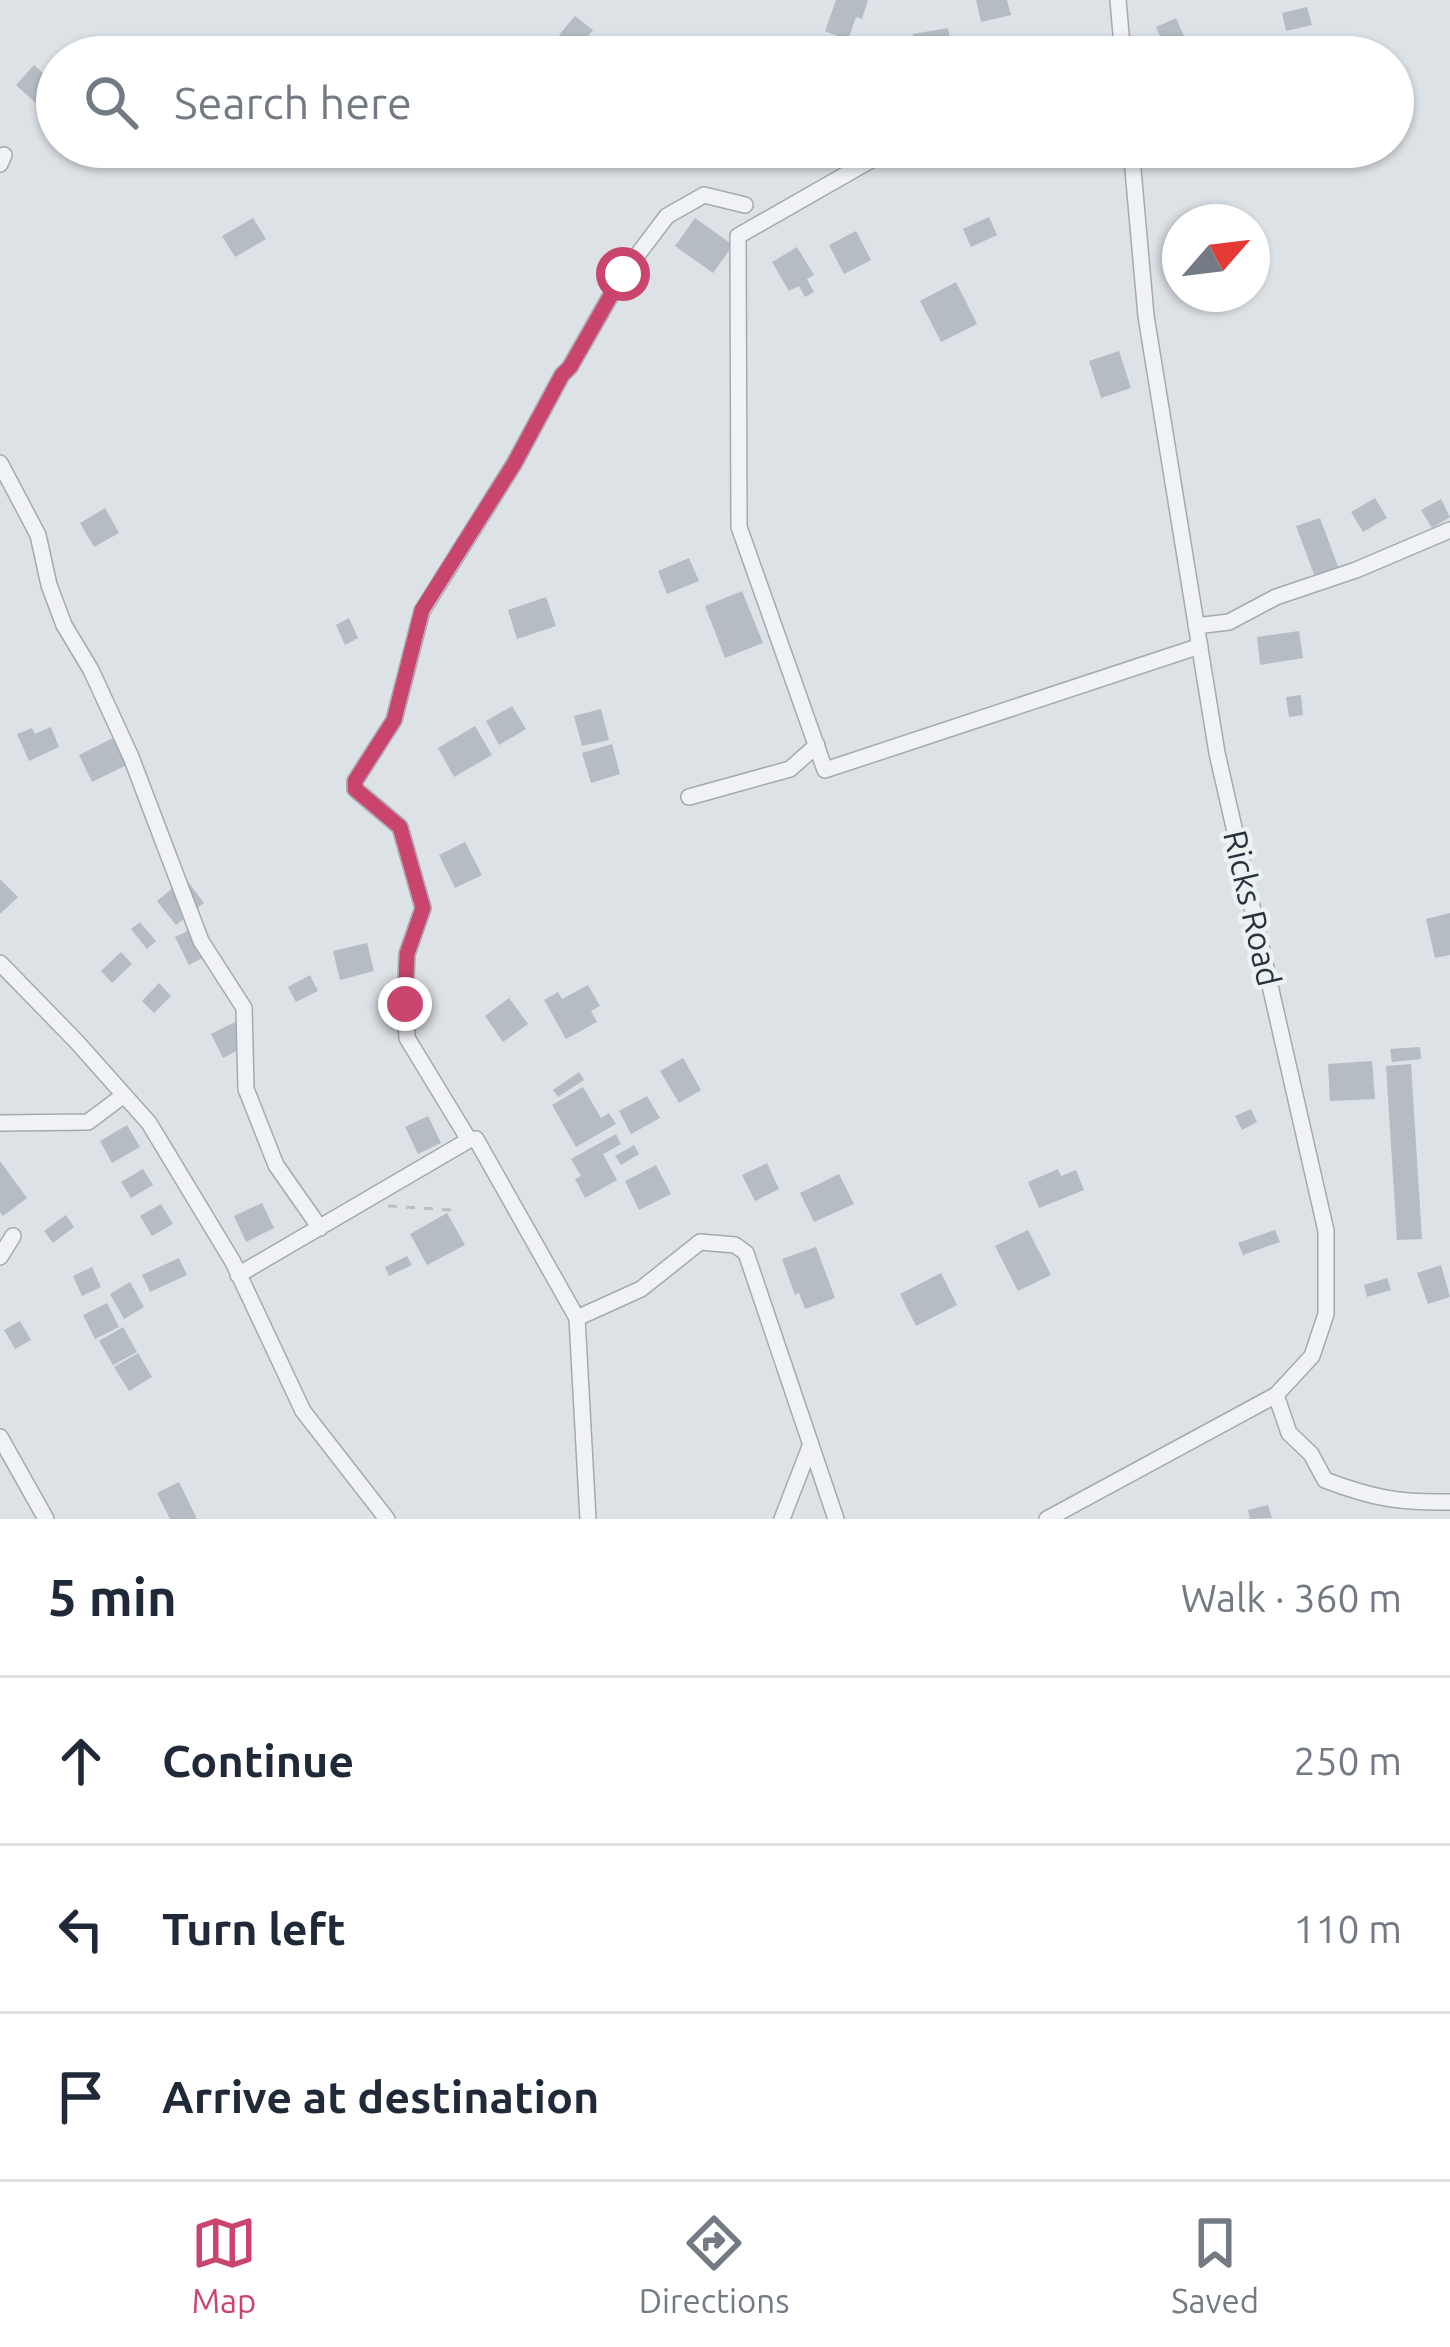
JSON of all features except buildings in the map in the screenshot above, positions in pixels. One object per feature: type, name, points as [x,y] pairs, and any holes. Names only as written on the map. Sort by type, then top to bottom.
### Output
[{"type":"street","points":[[1118,0],[1122,36]]},
{"type":"street","points":[[857,168],[738,236],[740,527],[826,770],[1200,646]]},
{"type":"street","name":"Ricks Road","points":[[1047,1519],[1276,1395],[1312,1356],[1327,1314],[1326,1231],[1217,753],[1146,316],[1133,168]]},
{"type":"street","points":[[469,1140],[407,1038],[407,954],[423,908],[400,827],[355,789],[355,781],[394,720],[422,610],[514,464],[623,274],[667,216],[704,195],[745,205]]},
{"type":"street","points":[[0,463],[38,535],[64,626],[91,670],[131,757],[201,940],[244,1007],[246,1089],[276,1165],[320,1228]]},
{"type":"street","points":[[1196,626],[1229,622],[1276,597],[1450,530]]},
{"type":"street","points":[[689,797],[790,769],[817,745]]},
{"type":"street","points":[[0,963],[149,1123],[226,1250],[303,1411],[388,1519]]},
{"type":"street","points":[[0,1124],[88,1122],[124,1095]]},
{"type":"street","points":[[238,1275],[476,1139],[578,1318],[588,1519]]},
{"type":"street","points":[[0,1257],[13,1236]]},
{"type":"street","points":[[578,1318],[641,1289],[700,1242],[735,1245],[746,1253],[836,1519]]},
{"type":"street","points":[[1276,1395],[1289,1433],[1311,1454],[1325,1480],[1396,1502],[1450,1502]]},
{"type":"street","points":[[0,1437],[46,1519]]},
{"type":"street","points":[[782,1519],[811,1444]]},
{"type":"path","points":[[362,1204],[451,1210]]},
{"type":"route","points":[[405,1004],[407,954],[423,908],[400,827],[355,789],[355,781],[394,720],[422,610],[514,464],[623,274]]}]
